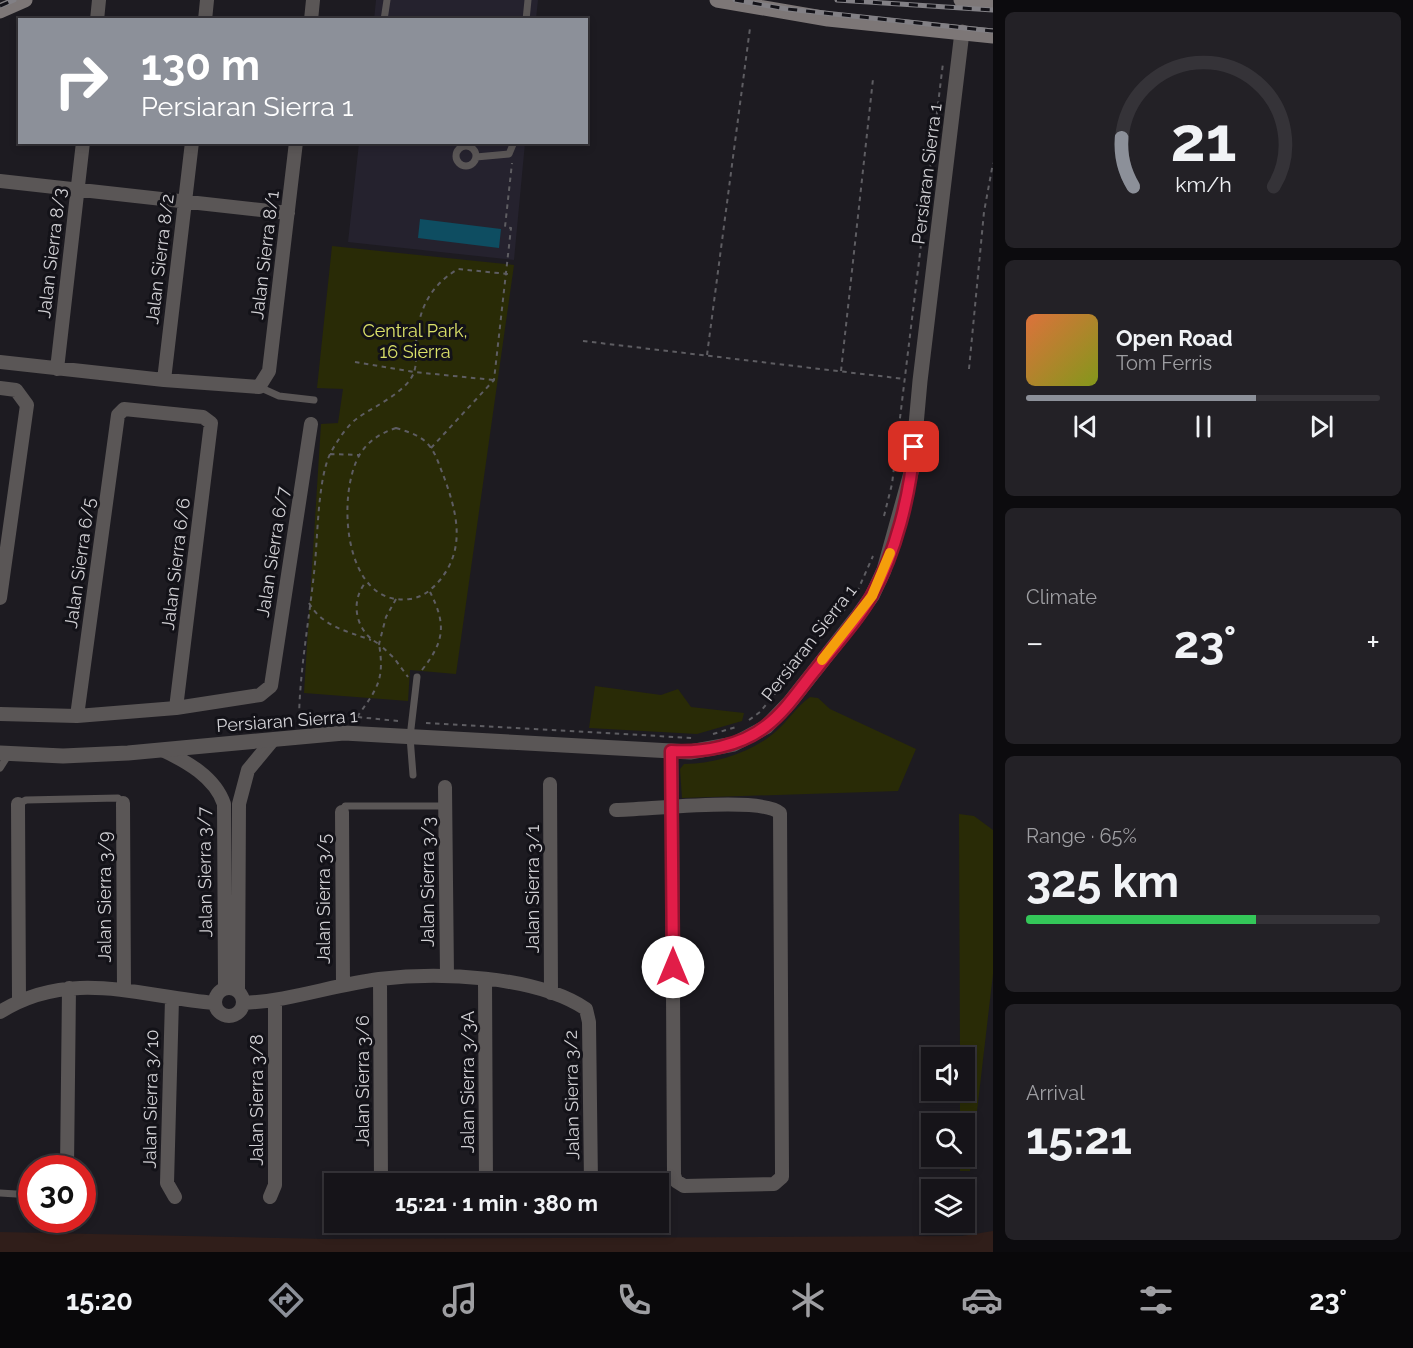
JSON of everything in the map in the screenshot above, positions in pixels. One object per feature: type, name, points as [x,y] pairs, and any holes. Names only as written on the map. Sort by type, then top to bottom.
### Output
[{"type":"main road","points":[[3,7],[26,0]]},
{"type":"main road","points":[[717,0],[828,19],[993,36]]},
{"type":"main road","points":[[962,0],[993,4]]},
{"type":"street","points":[[205,18],[207,0]]},
{"type":"street","points":[[311,18],[313,0]]},
{"type":"street","points":[[98,18],[99,3]]},
{"type":"street","name":"Persiaran Sierra 1","points":[[5,753],[63,756],[248,743],[344,733],[690,752],[734,744],[766,727],[790,702],[872,596],[891,548],[912,469],[912,380],[962,32]]},
{"type":"street","name":"Jalan Sierra 8/3","points":[[57,369],[83,144]]},
{"type":"street","name":"Jalan Sierra 8/2","points":[[164,380],[192,144]]},
{"type":"street","name":"Jalan Sierra 8/1","points":[[259,387],[269,371],[296,144]]},
{"type":"street","points":[[0,181],[288,213]]},
{"type":"street","points":[[0,362],[164,380],[259,387]]},
{"type":"street","points":[[0,388],[16,390],[27,405],[0,598]]},
{"type":"street","name":"Jalan Sierra 6/6","points":[[118,415],[124,409],[136,410],[203,417],[211,423],[176,708]]},
{"type":"street","name":"Jalan Sierra 6/5","points":[[77,716],[118,415]]},
{"type":"street","name":"Jalan Sierra 6/7","points":[[176,708],[260,695],[271,686],[311,424]]},
{"type":"street","points":[[0,714],[77,716],[176,708]]},
{"type":"street","name":"Jalan Sierra 3/7","points":[[231,863],[239,804],[248,770],[272,741]]},
{"type":"street","points":[[248,743],[248,770]]},
{"type":"street","points":[[199,747],[201,774]]},
{"type":"street","name":"Jalan Sierra 3/7","points":[[162,750],[191,765],[220,794],[224,804],[231,863],[231,927],[235,994]]},
{"type":"street","points":[[616,810],[651,810],[672,806],[763,806],[780,813],[782,1177],[774,1184],[684,1185],[676,1181],[674,1175],[672,806],[671,751]]},
{"type":"street","name":"Jalan Sierra 3/1","points":[[550,784],[551,993]]},
{"type":"street","name":"Jalan Sierra 3/3","points":[[446,787],[447,976]]},
{"type":"street","points":[[18,804],[19,1001]]},
{"type":"street","name":"Jalan Sierra 3/9","points":[[123,804],[123,990]]},
{"type":"street","points":[[224,804],[239,804]]},
{"type":"street","name":"Jalan Sierra 3/5","points":[[342,812],[343,986]]},
{"type":"street","points":[[214,1003],[217,994],[235,994],[276,1002],[380,979],[447,976],[485,980],[551,993]]},
{"type":"street","name":"Jalan Sierra 3/6","points":[[380,979],[381,1173]]},
{"type":"street","name":"Jalan Sierra 3/3A","points":[[485,980],[486,1173]]},
{"type":"street","points":[[0,1012],[32,995],[95,986],[172,999],[214,1003]]},
{"type":"street","points":[[67,1155],[69,988]]},
{"type":"street","name":"Jalan Sierra 3/2","points":[[551,993],[571,999],[586,1009],[589,1022],[591,1173]]},
{"type":"street","points":[[214,1003],[222,1015],[231,1017],[240,1012],[235,994]]},
{"type":"street","name":"Jalan Sierra 3/10","points":[[172,999],[167,1183],[175,1197]]},
{"type":"street","name":"Jalan Sierra 3/8","points":[[270,1197],[275,1185],[276,1002]]},
{"type":"lane","points":[[384,18],[387,0]]},
{"type":"lane","points":[[526,18],[528,0]]},
{"type":"lane","points":[[476,157],[509,154],[513,146]]},
{"type":"lane","points":[[259,387],[279,396],[314,400]]},
{"type":"lane","points":[[413,775],[410,737],[417,677]]},
{"type":"lane","points":[[0,768],[5,753]]},
{"type":"lane","points":[[18,804],[26,800],[118,798],[123,804]]},
{"type":"lane","points":[[342,812],[345,806],[446,806]]},
{"type":"lane","points":[[0,1194],[18,1195]]},
{"type":"path","points":[[707,355],[750,28]]},
{"type":"path","points":[[884,517],[912,380],[943,63]]},
{"type":"path","points":[[841,371],[873,79]]},
{"type":"path","points":[[431,448],[494,380],[508,274],[510,228],[505,227],[513,146]]},
{"type":"path","points":[[969,369],[984,212],[993,163]]},
{"type":"path","points":[[398,720],[299,717],[300,671],[314,575],[322,484],[330,454],[348,427],[358,417],[386,402],[414,372],[419,320],[422,307],[429,296],[458,269],[508,274]]},
{"type":"path","points":[[584,341],[912,380]]},
{"type":"path","points":[[355,362],[414,372],[494,380]]},
{"type":"path","points":[[396,428],[410,432],[431,448],[453,503],[458,531],[457,548],[449,569],[430,592],[411,599],[396,599],[366,582],[357,567],[348,525],[348,502],[360,454],[377,435],[396,428]]},
{"type":"path","points":[[330,454],[360,454]]},
{"type":"path","points":[[855,597],[876,550]]},
{"type":"path","points":[[366,582],[358,592],[356,606],[358,623],[371,640]]},
{"type":"path","points":[[309,603],[315,614],[333,627],[379,644],[394,658],[407,676],[417,677],[439,647],[440,618],[430,592]]},
{"type":"path","points":[[357,717],[380,681],[382,666],[379,644],[386,617],[396,599]]},
{"type":"path","points":[[710,735],[742,725],[760,712],[848,606]]},
{"type":"path","points":[[426,723],[699,738]]},
{"type":"shaded area","points":[[376,0],[538,0],[536,18],[374,18]]},
{"type":"shaded area","points":[[359,144],[525,144],[514,260],[348,242]]},
{"type":"shaded area","points":[[993,1231],[993,1252],[0,1252],[0,1232],[325,1239],[962,1236]]},
{"type":"green space","name":"Central Park, 16 Sierra","points":[[332,246],[514,265],[456,674],[410,670],[408,701],[304,693],[321,424],[338,423],[343,389],[317,388]]},
{"type":"green space","points":[[595,686],[661,695],[678,689],[691,707],[744,713],[742,721],[697,734],[589,728]]},
{"type":"green space","points":[[810,697],[818,698],[830,709],[916,749],[898,791],[682,798],[680,769],[684,764],[707,762],[743,752],[774,733]]},
{"type":"green space","points":[[959,814],[974,816],[993,830],[993,974],[975,1128],[975,1113],[960,1113],[960,1101],[975,1101],[975,1047],[960,1047]]},
{"type":"green space","points":[[960,1167],[970,1167],[970,1171],[960,1171]]},
{"type":"water","points":[[420,219],[501,229],[499,248],[418,238]]},
{"type":"railway","points":[[0,6],[14,0]]},
{"type":"railway","points":[[735,0],[787,9],[993,31]]},
{"type":"railway","points":[[837,0],[993,10]]},
{"type":"slow traffic","points":[[822,660],[872,596],[890,553]]},
{"type":"route","points":[[673,967],[671,751],[690,752],[734,744],[766,727],[790,702],[872,596],[884,570],[898,526],[912,469],[914,447]]}]
